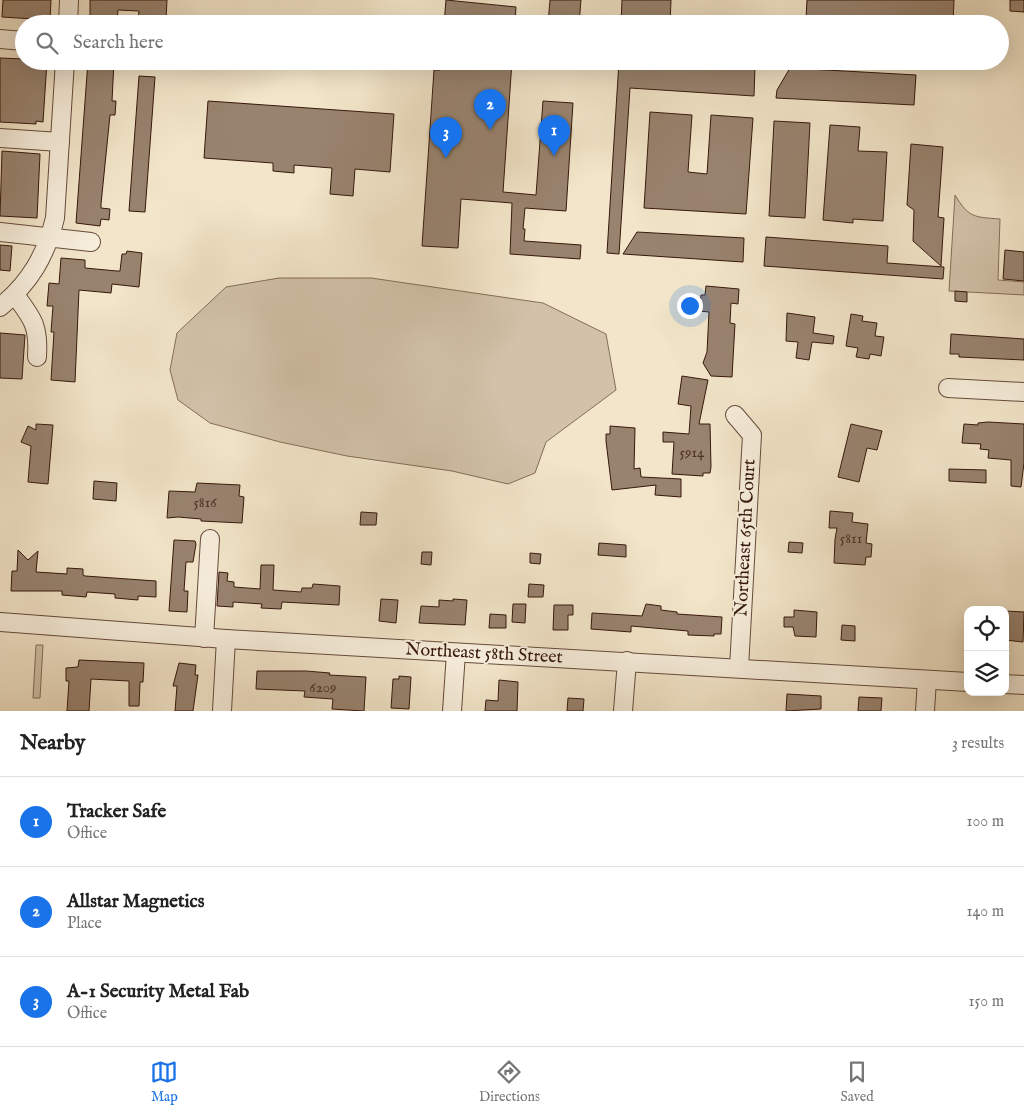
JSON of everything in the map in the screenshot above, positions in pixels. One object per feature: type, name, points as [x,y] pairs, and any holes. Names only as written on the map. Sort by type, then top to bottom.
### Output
[{"type":"street","points":[[69,15],[70,0]]},
{"type":"street","points":[[0,39],[15,40]]},
{"type":"street","points":[[0,307],[16,295],[34,273],[50,240],[54,218],[64,70]]},
{"type":"street","points":[[0,138],[60,142]]},
{"type":"street","points":[[0,232],[28,234],[50,240],[91,242]]},
{"type":"street","points":[[16,295],[36,324],[38,340],[37,357]]},
{"type":"street","points":[[948,388],[1024,392]]},
{"type":"street","name":"Northeast 65th Court","points":[[735,415],[752,435],[739,668]]},
{"type":"street","points":[[204,638],[210,540]]},
{"type":"street","name":"Northeast 58th Street","points":[[0,622],[204,638],[964,682]]},
{"type":"street","points":[[222,711],[226,639]]},
{"type":"street","points":[[452,711],[456,653]]},
{"type":"street","points":[[623,711],[627,661]]},
{"type":"street","points":[[925,711],[926,680]]},
{"type":"street","points":[[1009,684],[1024,685]]},
{"type":"shaded area","points":[[955,195],[964,208],[973,215],[1000,219],[998,280],[1024,282],[1024,295],[949,291]]},
{"type":"shaded area","points":[[279,278],[371,278],[543,303],[606,334],[616,390],[546,442],[535,473],[508,484],[452,471],[347,456],[280,442],[210,423],[178,400],[170,370],[177,333],[226,287]]},
{"type":"shaded area","points":[[36,645],[43,645],[40,698],[33,698]]},
{"type":"building","points":[[3,0],[51,0],[50,15],[2,17]]},
{"type":"building","points":[[90,0],[167,0],[166,15],[138,15],[139,11],[118,10],[118,15],[90,15]]},
{"type":"building","points":[[446,0],[516,7],[516,15],[445,15]]},
{"type":"building","points":[[550,0],[581,0],[580,15],[549,15]]},
{"type":"building","points":[[622,0],[671,0],[670,15],[621,15]]},
{"type":"building","points":[[807,0],[954,0],[953,15],[806,15]]},
{"type":"building","points":[[1010,0],[1024,0],[1024,12],[1010,11]]},
{"type":"building","points":[[0,58],[15,59],[15,70],[46,70],[43,122],[36,121],[36,124],[0,122]]},
{"type":"building","points":[[87,70],[114,70],[112,101],[116,101],[115,115],[110,115],[101,204],[101,208],[110,209],[109,220],[101,219],[100,226],[76,223]]},
{"type":"building","points":[[434,70],[511,70],[503,192],[536,195],[543,101],[573,103],[566,211],[525,208],[523,229],[525,229],[524,241],[581,245],[580,259],[510,254],[512,203],[461,199],[458,248],[422,246]]},
{"type":"building","points":[[618,70],[755,70],[754,96],[630,88],[619,254],[607,253]]},
{"type":"building","points":[[789,70],[916,75],[914,105],[776,98],[777,90]]},
{"type":"building","points":[[139,76],[155,77],[145,212],[129,211]]},
{"type":"building","points":[[208,101],[394,114],[390,172],[355,169],[353,196],[330,194],[332,168],[294,165],[294,173],[273,171],[273,163],[204,158]]},
{"type":"building","points":[[650,112],[692,115],[688,172],[707,174],[711,115],[753,118],[746,214],[644,208]]},
{"type":"building","points":[[774,121],[810,123],[805,218],[769,216]]},
{"type":"building","points":[[830,125],[860,127],[858,151],[887,152],[883,221],[853,219],[853,223],[823,220]]},
{"type":"building","points":[[911,144],[943,147],[938,217],[944,218],[941,266],[913,241],[914,210],[907,205]]},
{"type":"building","points":[[2,151],[40,154],[37,218],[0,216]]},
{"type":"building","points":[[637,232],[744,238],[743,262],[623,254]]},
{"type":"building","points":[[766,237],[888,246],[887,263],[944,267],[943,279],[764,266]]},
{"type":"building","points":[[0,245],[12,246],[10,271],[0,270]]},
{"type":"building","points":[[1005,250],[1024,252],[1024,281],[1003,279]]},
{"type":"building","points":[[127,251],[142,253],[139,287],[112,284],[111,293],[79,290],[75,382],[51,380],[54,332],[51,332],[53,306],[47,306],[49,283],[59,284],[61,258],[85,260],[85,268],[120,271],[122,254],[126,254]]},
{"type":"building","points":[[706,286],[739,289],[738,304],[731,303],[730,323],[735,324],[732,377],[711,376],[703,363],[707,352],[709,312],[699,311],[701,295],[705,295]]},
{"type":"building","points":[[955,291],[967,292],[967,302],[955,301]]},
{"type":"building","points":[[787,313],[815,317],[813,333],[834,336],[833,344],[812,342],[809,360],[796,358],[798,342],[786,341]]},
{"type":"building","points":[[851,314],[863,316],[862,321],[877,323],[875,336],[884,337],[881,356],[870,354],[869,359],[856,357],[858,348],[846,346]]},
{"type":"building","points":[[0,333],[25,335],[22,379],[0,378]]},
{"type":"building","points":[[951,334],[1024,339],[1024,360],[959,357],[959,354],[950,354]]},
{"type":"building","points":[[682,376],[708,380],[699,424],[710,424],[711,467],[710,473],[703,473],[703,476],[672,474],[674,442],[663,442],[663,432],[689,434],[691,406],[678,404]]},
{"type":"building","points":[[978,423],[1024,424],[1024,463],[1021,487],[1011,486],[1011,460],[988,458],[989,450],[980,449],[981,444],[962,443],[964,424],[978,425]]},
{"type":"building","points":[[36,424],[53,425],[48,484],[28,482],[31,446],[21,442],[28,426],[36,430]]},
{"type":"building","points":[[851,424],[882,431],[877,450],[867,448],[859,482],[838,477]]},
{"type":"building","points":[[610,426],[635,428],[634,469],[640,468],[641,477],[681,479],[681,497],[655,495],[656,485],[612,490],[606,441],[606,434],[610,434]]},
{"type":"building","points":[[949,469],[986,470],[986,483],[949,481]]},
{"type":"building","points":[[94,481],[117,483],[116,501],[93,499]]},
{"type":"building","points":[[197,483],[240,485],[239,496],[244,497],[242,523],[201,521],[201,519],[178,517],[167,518],[169,491],[195,492]]},
{"type":"building","points":[[830,511],[853,513],[852,522],[868,524],[866,543],[872,544],[871,557],[866,557],[865,565],[834,563],[837,528],[829,528]]},
{"type":"building","points":[[361,512],[377,513],[376,525],[360,525]]},
{"type":"building","points":[[174,540],[195,541],[196,544],[193,562],[186,562],[184,591],[188,591],[187,612],[169,611]]},
{"type":"building","points":[[789,542],[803,543],[802,553],[788,552]]},
{"type":"building","points":[[599,543],[626,545],[626,557],[598,555]]},
{"type":"building","points":[[18,550],[28,560],[38,551],[36,572],[67,574],[67,568],[83,569],[83,575],[85,576],[156,581],[156,597],[138,596],[138,600],[115,598],[115,594],[87,592],[86,597],[62,595],[62,591],[11,591],[12,571],[17,571]]},
{"type":"building","points":[[422,552],[432,552],[431,565],[421,564]]},
{"type":"building","points":[[530,553],[541,554],[540,564],[530,563]]},
{"type":"building","points":[[261,565],[274,565],[273,590],[301,592],[302,588],[312,588],[313,584],[340,586],[339,605],[282,602],[281,609],[261,608],[262,604],[233,602],[233,607],[217,606],[219,572],[228,573],[227,581],[234,582],[234,587],[260,589]]},
{"type":"building","points":[[529,584],[544,585],[543,597],[528,597]]},
{"type":"building","points":[[381,599],[398,600],[396,623],[379,621]]},
{"type":"building","points":[[453,599],[467,600],[465,625],[419,623],[421,606],[439,607],[439,600],[453,601]]},
{"type":"building","points":[[513,604],[526,604],[525,623],[512,622]]},
{"type":"building","points":[[646,604],[661,606],[661,610],[677,612],[677,614],[722,617],[721,634],[714,634],[714,636],[688,635],[688,631],[631,626],[631,632],[591,629],[592,613],[642,616]]},
{"type":"building","points":[[554,605],[573,605],[573,615],[568,615],[568,630],[553,630]]},
{"type":"building","points":[[794,610],[817,612],[816,637],[795,636],[793,627],[784,627],[784,617],[794,617]]},
{"type":"building","points":[[1009,611],[1024,612],[1023,642],[1009,640]]},
{"type":"building","points":[[490,614],[506,615],[506,628],[489,628]]},
{"type":"building","points":[[842,625],[855,626],[855,641],[841,640]]},
{"type":"building","points":[[79,660],[144,663],[143,682],[140,682],[139,706],[129,706],[129,681],[91,679],[89,711],[67,711],[69,681],[66,681],[66,668],[78,667]]},
{"type":"building","points":[[179,663],[196,665],[195,675],[198,675],[193,711],[175,711],[177,686],[173,686]]},
{"type":"building","points":[[257,671],[306,671],[330,673],[329,675],[366,677],[364,711],[332,709],[333,699],[304,697],[305,691],[256,689]]},
{"type":"building","points":[[399,676],[411,677],[409,709],[391,708],[393,679],[399,679]]},
{"type":"building","points":[[499,680],[518,682],[517,711],[485,711],[486,700],[498,701]]},
{"type":"building","points":[[787,694],[821,696],[821,709],[786,711]]},
{"type":"building","points":[[859,697],[882,698],[881,711],[858,711]]},
{"type":"building","points":[[568,698],[584,699],[583,711],[567,711]]},
{"type":"place","name":"Allstar Magnetics","points":[[490,130]]},
{"type":"place","name":"Tracker Safe","points":[[554,156]]},
{"type":"place","name":"A-1 Security Metal Fab","points":[[446,158]]}]
